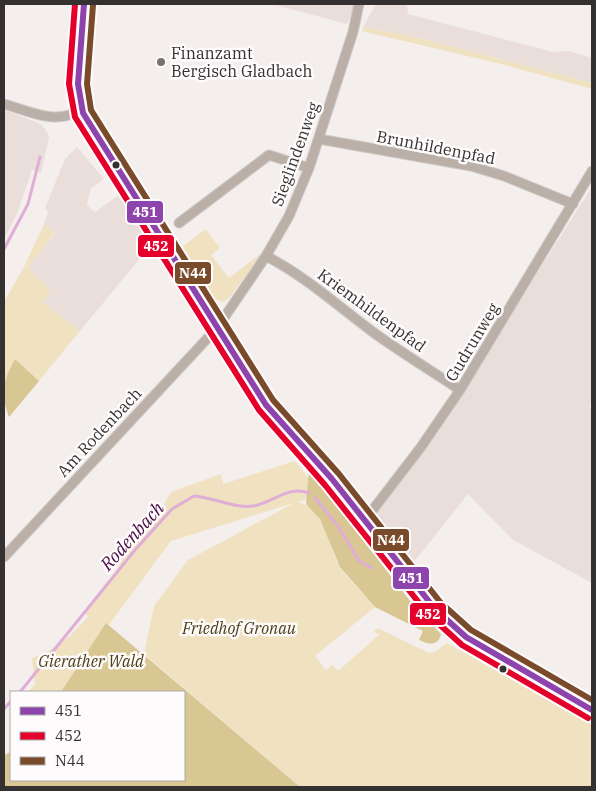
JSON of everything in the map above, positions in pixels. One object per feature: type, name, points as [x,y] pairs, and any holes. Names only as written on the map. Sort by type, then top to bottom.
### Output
[{"type":"main road","points":[[84,4],[79,67],[82,108],[266,405],[365,520],[423,595],[454,629],[592,710]]},
{"type":"street","name":"Sieglindenweg","points":[[217,328],[266,256],[289,216],[310,168],[353,32],[359,4]]},
{"type":"street","points":[[4,104],[55,118],[73,115],[82,108]]},
{"type":"street","name":"Brunhildenpfad","points":[[319,139],[471,166],[504,176],[573,204]]},
{"type":"street","points":[[179,223],[269,156],[310,168]]},
{"type":"street","name":"Gudrunweg","points":[[365,520],[421,447],[460,390],[592,171]]},
{"type":"street","name":"Kriemhildenpfad","points":[[266,256],[287,267],[331,298],[377,335],[460,390]]},
{"type":"street","name":"Am Rodenbach","points":[[4,557],[217,328]]},
{"type":"shaded area","points":[[272,4],[357,4],[347,24]]},
{"type":"shaded area","points":[[376,4],[404,4],[407,5],[408,14],[553,52],[568,51],[592,58],[592,83],[407,35],[363,27]]},
{"type":"shaded area","points":[[4,110],[41,124],[49,138],[41,173],[32,170],[17,214],[4,239]]},
{"type":"shaded area","points":[[77,147],[104,179],[90,189],[87,205],[95,212],[119,195],[151,245],[80,331],[43,303],[28,268],[55,233],[44,224],[48,212],[45,208],[65,159]]},
{"type":"shaded area","points":[[592,187],[592,401],[589,407],[592,409],[592,583],[513,540],[468,494],[410,567],[376,522],[375,515],[442,423]]},
{"type":"green space","points":[[363,27],[407,35],[592,83],[592,89],[501,64],[362,31]]},
{"type":"green space","points":[[44,224],[55,232],[28,268],[50,290],[43,303],[80,331],[39,381],[15,359],[4,381],[4,302],[24,267]]},
{"type":"green space","points":[[206,229],[220,248],[211,255],[229,278],[263,252],[230,297],[224,302],[209,295],[197,281],[179,249]]},
{"type":"green space","points":[[15,359],[39,381],[9,417],[4,400],[4,387],[7,375]]},
{"type":"green space","name":"Friedhof Gronau","points":[[295,461],[321,494],[297,502],[315,512],[321,520],[341,568],[375,607],[315,656],[326,670],[332,665],[338,671],[379,635],[374,631],[378,628],[429,653],[435,652],[447,643],[592,725],[592,787],[300,787],[144,654],[154,606],[188,560],[294,503],[171,541],[105,630],[177,691],[29,691],[35,684],[32,658],[63,642],[88,617],[85,613],[111,582],[125,553],[136,540],[140,527],[160,512],[171,492],[221,474],[223,484]]},
{"type":"green space","points":[[309,470],[410,601],[441,634],[438,641],[429,643],[419,640],[423,631],[375,607],[340,567],[320,519],[306,504]]},
{"type":"green space","name":"Gierather Wald","points":[[106,623],[300,787],[4,787],[4,755],[10,752],[10,781],[185,781],[185,691],[62,691]]},
{"type":"waterway","points":[[4,249],[28,204],[40,157]]},
{"type":"waterway","name":"Rodenbach","points":[[21,691],[135,550],[172,509],[194,496],[232,504],[253,506],[294,491],[309,493]]},
{"type":"waterway","name":"Rodenbach","points":[[315,498],[338,526],[359,561],[372,568]]},
{"type":"waterway","name":"Rodenbach","points":[[4,709],[10,702]]},
{"type":"transit line","name":"452","points":[[75,4],[69,84],[75,117],[259,410],[325,485],[428,614],[462,645],[588,718]]},
{"type":"transit line","name":"451","points":[[84,4],[78,84],[83,113],[266,405],[332,479],[435,609],[466,637],[592,710]]},
{"type":"transit line","name":"N44","points":[[93,5],[87,84],[91,110],[273,400],[339,474],[441,603],[471,630],[592,700]]},
{"type":"place","name":"Finanzamt Bergisch Gladbach","points":[[161,62]]}]
